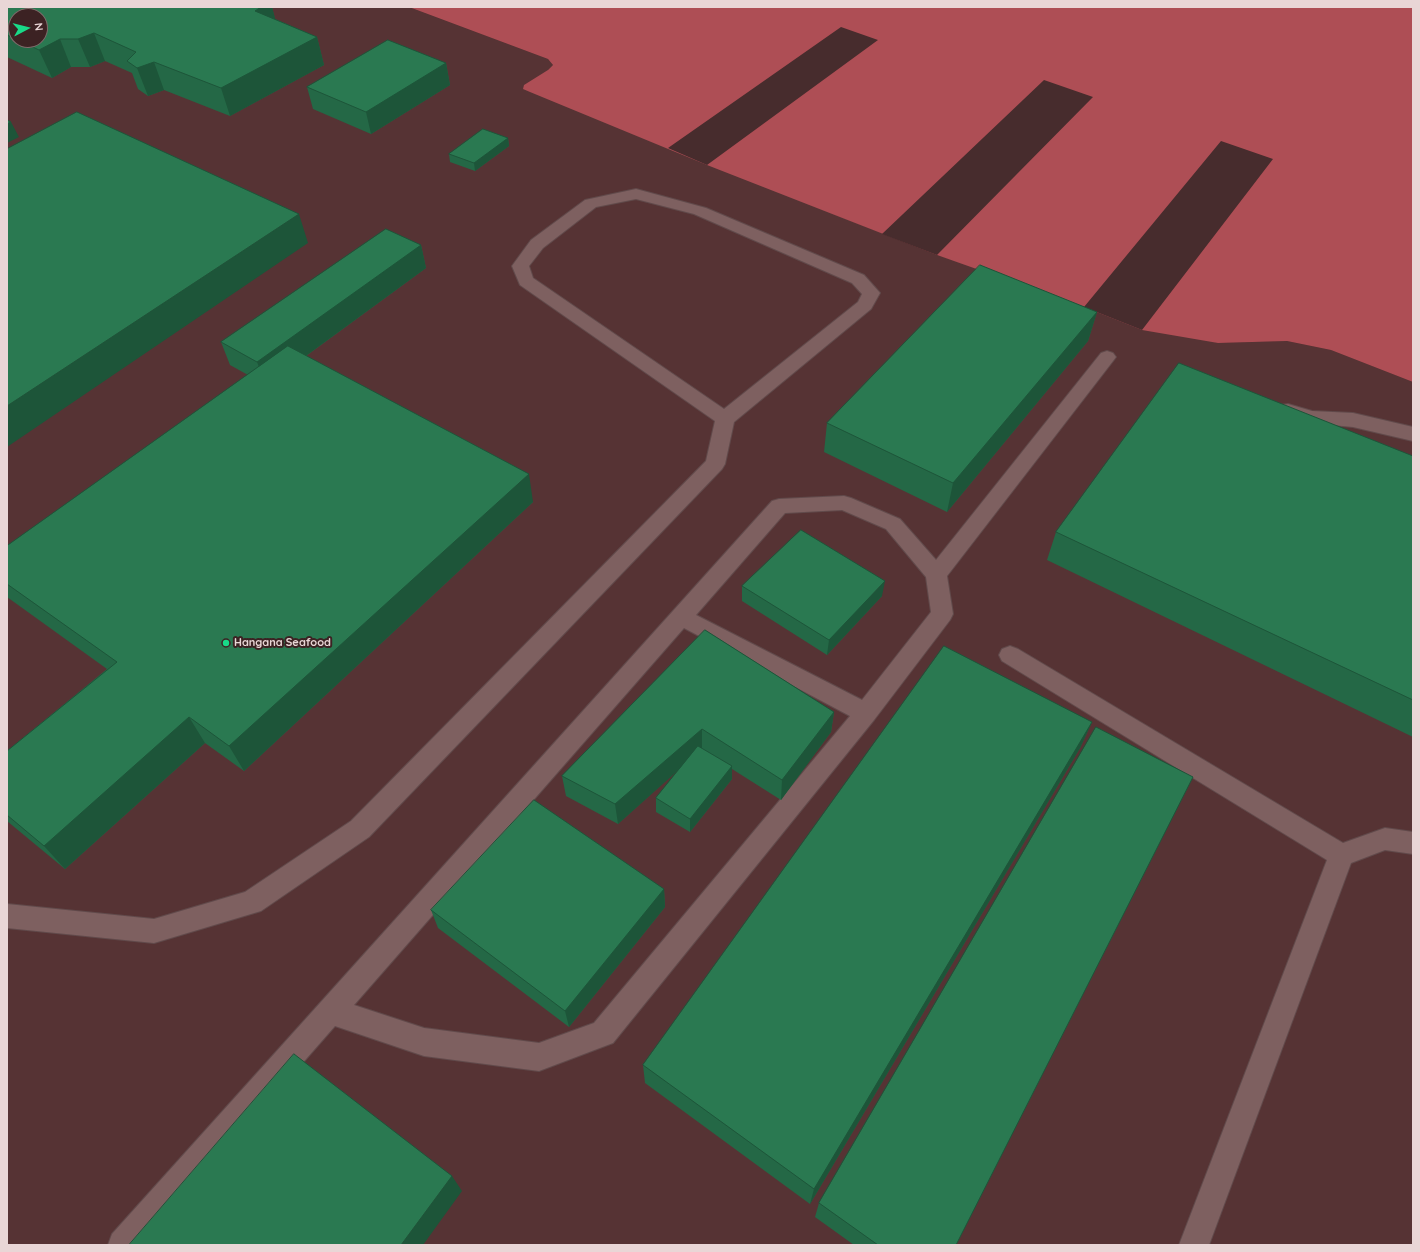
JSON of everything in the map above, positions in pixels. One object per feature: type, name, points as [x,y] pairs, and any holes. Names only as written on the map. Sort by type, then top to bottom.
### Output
[{"type":"lane","points":[[7,916],[154,931],[252,902],[360,829],[715,464],[725,419],[866,304],[871,293],[858,279],[700,211],[636,194],[591,203],[537,244],[520,266],[526,281],[725,419]]},
{"type":"lane","points":[[936,575],[1107,357]]},
{"type":"lane","points":[[1274,406],[1311,417],[1353,420],[1413,434]]},
{"type":"lane","points":[[123,1245],[779,506],[844,503],[893,524],[936,575],[942,614],[866,713],[603,1033],[539,1057],[424,1042],[332,1011]]},
{"type":"lane","points":[[681,617],[866,713]]},
{"type":"lane","points":[[1010,654],[1341,855]]},
{"type":"lane","points":[[1194,1245],[1341,855],[1385,839],[1413,843]]},
{"type":"shaded area","points":[[7,7],[409,7],[548,59],[553,65],[548,70],[668,148],[937,255],[1218,343],[1287,341],[1331,350],[1413,382],[1413,1245],[7,1245]]},
{"type":"shaded area","points":[[409,7],[1413,7],[1413,382],[1331,350],[1287,341],[1218,343],[1142,330],[1084,307],[937,255],[707,165],[523,89],[524,85],[548,70],[553,65],[548,59]]},
{"type":"pier","points":[[841,27],[878,40],[707,165],[668,148]]},
{"type":"pier","points":[[1044,80],[1093,97],[937,255],[882,234]]},
{"type":"pier","points":[[1221,141],[1273,159],[1142,330],[1084,307]]},
{"type":"building","points":[[7,7],[261,7],[255,11],[317,37],[221,88],[154,62],[137,68],[127,61],[136,52],[94,33],[78,39],[60,39],[48,45],[48,8],[8,8],[7,35]]},
{"type":"building","points":[[388,40],[446,63],[366,112],[307,87]]},
{"type":"building","points":[[77,112],[299,214],[7,406],[7,149]]},
{"type":"building","points":[[483,129],[508,138],[474,163],[449,154]]},
{"type":"building","points":[[386,229],[421,245],[257,362],[221,342]]},
{"type":"building","points":[[980,265],[1097,312],[953,483],[827,423]]},
{"type":"building","name":"Hangana Seafood","points":[[288,346],[529,474],[229,746],[189,717],[44,846],[7,815],[7,751],[117,662],[7,584],[7,546]]},
{"type":"building","points":[[1179,363],[1413,456],[1413,700],[1056,532]]},
{"type":"building","points":[[801,530],[885,581],[829,640],[742,586]]},
{"type":"building","points":[[705,630],[834,712],[782,780],[702,729],[615,804],[562,776]]},
{"type":"building","points":[[944,646],[1092,722],[814,1189],[643,1065]]},
{"type":"building","points":[[1096,727],[1193,777],[956,1245],[878,1245],[819,1203]]},
{"type":"building","points":[[698,746],[732,766],[690,819],[656,798]]},
{"type":"building","points":[[534,800],[664,889],[565,1011],[431,910]]},
{"type":"building","points":[[294,1054],[452,1176],[401,1245],[129,1245]]},
{"type":"place","name":"Hangana Seafood","points":[[226,643]]}]
